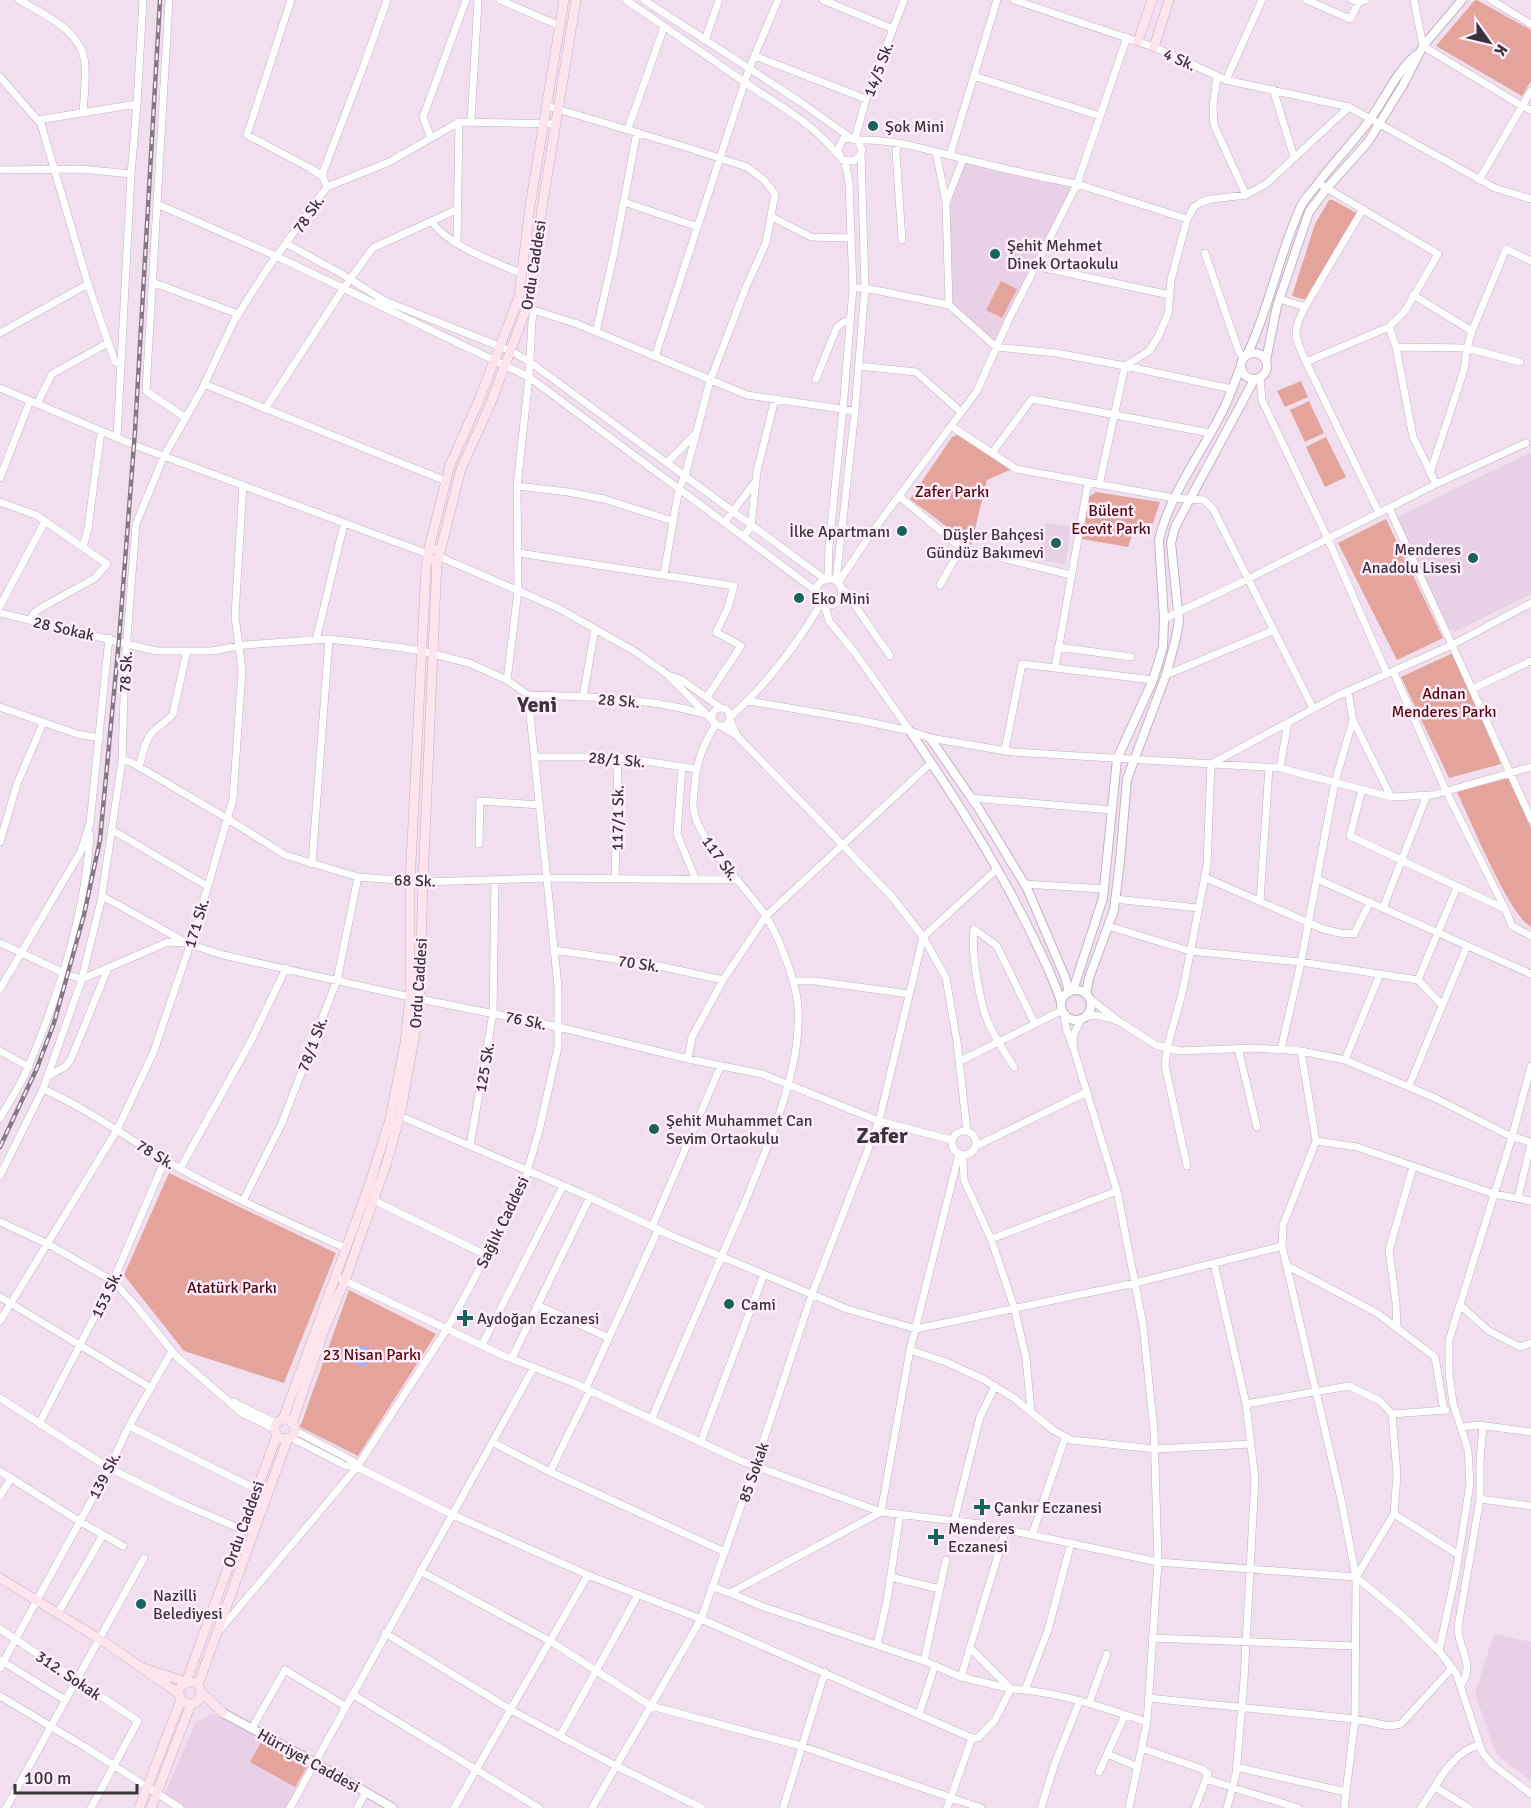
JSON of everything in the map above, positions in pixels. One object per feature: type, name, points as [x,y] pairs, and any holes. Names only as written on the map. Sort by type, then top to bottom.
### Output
[{"type":"main road","name":"Ordu Caddesi","points":[[340,1279],[345,1248],[370,1183],[390,1119],[405,1042],[410,997],[411,882],[422,651],[446,481],[450,465],[519,297],[530,206],[564,0]]},
{"type":"main road","name":"Ordu Caddesi","points":[[186,1682],[256,1489],[284,1429],[325,1328],[340,1279],[373,1200],[400,1116],[420,998],[434,654],[434,556],[461,469],[531,309],[558,108],[576,0]]},
{"type":"main road","points":[[1138,41],[1152,0]]},
{"type":"main road","points":[[1154,47],[1170,0]]},
{"type":"main road","name":"Ordu Caddesi","points":[[200,1689],[284,1429]]},
{"type":"main road","points":[[0,1578],[99,1638],[180,1697],[193,1703]]},
{"type":"main road","points":[[140,1667],[186,1682],[193,1682],[200,1689],[199,1698],[193,1703],[151,1808]]},
{"type":"main road","points":[[139,1808],[180,1697],[180,1686],[186,1682]]},
{"type":"main road","name":"Hürriyet Caddesi","points":[[200,1689],[223,1713]]},
{"type":"main road","name":"Hürriyet Caddesi","points":[[193,1703],[223,1713]]},
{"type":"street","points":[[19,0],[62,24],[79,48],[86,63],[83,113]]},
{"type":"street","points":[[117,438],[142,0]]},
{"type":"street","points":[[170,0],[146,391],[186,418]]},
{"type":"street","points":[[291,0],[247,135],[323,177]]},
{"type":"street","points":[[327,187],[322,172],[387,0]]},
{"type":"street","points":[[431,138],[423,117],[466,0]]},
{"type":"street","points":[[471,122],[478,0]]},
{"type":"street","points":[[500,0],[560,26]]},
{"type":"street","points":[[626,0],[745,83],[792,112],[815,130],[843,159],[853,162],[861,153]]},
{"type":"street","points":[[705,40],[719,0]]},
{"type":"street","points":[[655,357],[749,69],[778,0]]},
{"type":"street","points":[[823,0],[893,28]]},
{"type":"street","name":"14/5 Sk.","points":[[854,139],[866,99],[904,0]]},
{"type":"street","points":[[950,155],[997,0]]},
{"type":"street","name":"4 Sk.","points":[[1014,0],[1154,47],[1226,80],[1349,107],[1494,188],[1531,199]]},
{"type":"street","points":[[1226,80],[1262,0]]},
{"type":"street","points":[[1307,0],[1350,20],[1359,1]]},
{"type":"street","points":[[1073,1047],[1074,1034],[1090,1009],[1089,978],[1115,899],[1127,778],[1166,675],[1176,638],[1178,612],[1171,543],[1175,527],[1257,379],[1266,373],[1269,342],[1280,299],[1309,212],[1368,142],[1403,86],[1422,48],[1414,0]]},
{"type":"street","points":[[960,1060],[1062,1009],[1071,991],[1097,921],[1104,889],[1117,759],[1153,680],[1163,647],[1164,619],[1159,540],[1174,498],[1210,433],[1259,331],[1284,248],[1304,202],[1371,118],[1405,64],[1422,48],[1462,0]]},
{"type":"street","points":[[1491,0],[1531,24]]},
{"type":"street","points":[[646,1],[854,139],[861,147],[865,288],[855,411],[842,526],[838,584],[841,595],[838,601],[830,604],[823,603]]},
{"type":"street","points":[[628,129],[664,27]]},
{"type":"street","points":[[838,584],[870,535],[976,391],[1077,184],[1127,37]]},
{"type":"street","points":[[1422,48],[1531,110]]},
{"type":"street","points":[[755,56],[866,99]]},
{"type":"street","points":[[974,76],[1100,116]]},
{"type":"street","points":[[1217,76],[1213,107],[1214,124],[1246,195]]},
{"type":"street","points":[[0,77],[41,124],[88,284],[115,362],[120,364]]},
{"type":"street","points":[[1273,89],[1294,157]]},
{"type":"street","points":[[1479,180],[1531,91]]},
{"type":"street","points":[[38,120],[137,104]]},
{"type":"street","points":[[547,106],[747,167],[764,180],[774,194],[766,243],[746,287],[710,381],[685,476],[679,488],[664,574]]},
{"type":"street","points":[[1099,484],[1125,366],[1149,351],[1168,314],[1171,280],[1191,210],[1201,202],[1246,195],[1266,184],[1349,107]]},
{"type":"street","points":[[457,243],[459,122]]},
{"type":"street","name":"78 Sk.","points":[[345,1248],[243,1202],[180,1169],[63,1098],[43,1089],[82,979],[102,896],[122,761],[129,597],[136,524],[164,456],[204,384],[238,314],[276,256],[327,187],[389,162],[459,122],[556,124]]},
{"type":"street","points":[[596,332],[638,132]]},
{"type":"street","points":[[816,591],[818,585],[826,579],[853,288],[849,183],[838,146],[843,140],[872,139],[898,143],[1028,175],[1077,184],[1187,219]]},
{"type":"street","points":[[898,143],[896,152],[902,240]]},
{"type":"street","points":[[936,152],[946,203],[949,305]]},
{"type":"street","points":[[946,203],[963,159]]},
{"type":"street","points":[[0,170],[81,169],[131,174]]},
{"type":"street","points":[[1306,362],[1389,327],[1406,310],[1438,254],[1318,183]]},
{"type":"street","points":[[624,202],[698,227]]},
{"type":"street","points":[[157,204],[276,256],[529,377],[744,536],[816,591],[830,621],[910,731],[966,815],[1021,912],[1056,986],[1066,1028],[1117,1191],[1143,1325],[1155,1449],[1158,1562],[1147,1722],[1129,1808]]},
{"type":"street","points":[[265,409],[343,289],[373,249],[458,209]]},
{"type":"street","points":[[1364,209],[1305,307],[1295,334],[1306,362],[1379,513]]},
{"type":"street","points":[[772,217],[811,237],[851,238]]},
{"type":"street","points":[[431,221],[438,230],[457,243],[522,274]]},
{"type":"street","points":[[287,244],[385,301],[511,351],[530,362],[751,526],[826,579],[838,584],[890,656]]},
{"type":"street","points":[[1430,473],[1464,369],[1472,331],[1506,249],[1531,261]]},
{"type":"street","points":[[1205,253],[1239,352],[1244,360],[1244,375],[1257,379]]},
{"type":"street","points":[[1035,266],[1170,295]]},
{"type":"street","points":[[152,282],[238,314]]},
{"type":"street","points":[[0,333],[88,284]]},
{"type":"street","points":[[853,288],[865,288],[949,305],[996,347],[1056,353],[1232,389]]},
{"type":"street","points":[[1413,295],[1472,331]]},
{"type":"street","points":[[1280,299],[1305,307]]},
{"type":"street","points":[[507,680],[518,591],[517,486],[529,377],[531,309],[596,332],[747,395],[855,411]]},
{"type":"street","points":[[816,379],[837,327],[850,320]]},
{"type":"street","points":[[1389,327],[1396,347],[1413,437],[1436,484]]},
{"type":"street","points":[[0,478],[33,402],[52,374],[108,343]]},
{"type":"street","points":[[1396,347],[1467,348],[1520,362]]},
{"type":"street","points":[[1244,360],[1256,353],[1266,360]]},
{"type":"street","points":[[859,366],[916,372],[961,412]]},
{"type":"street","points":[[1257,379],[1262,400],[1512,926],[1531,936]]},
{"type":"street","points":[[204,384],[446,481]]},
{"type":"street","points":[[0,388],[117,438],[434,556],[558,608],[634,651],[668,675],[714,721],[737,736],[892,898],[923,937],[946,978],[960,1060],[967,1131],[975,1138],[976,1146]]},
{"type":"street","points":[[744,536],[751,526],[757,471],[775,399]]},
{"type":"street","points":[[992,453],[1032,399],[1210,433]]},
{"type":"street","points":[[951,426],[1016,469],[1174,498],[1204,500],[1213,509],[1313,708]]},
{"type":"street","points":[[83,547],[88,528],[101,431]]},
{"type":"street","points":[[667,463],[696,432]]},
{"type":"street","points":[[1164,619],[1436,484],[1526,443]]},
{"type":"street","points":[[725,522],[757,480]]},
{"type":"street","points":[[1055,668],[1088,483]]},
{"type":"street","name":"171 Sk.","points":[[0,1321],[117,1130],[154,1051],[228,819],[233,799],[242,671],[235,616],[243,485]]},
{"type":"street","points":[[517,486],[604,499],[674,520]]},
{"type":"street","points":[[899,496],[961,548],[1071,575]]},
{"type":"street","points":[[0,502],[36,515],[107,564],[95,578],[41,608],[34,613],[31,620]]},
{"type":"street","points":[[1389,508],[1531,819]]},
{"type":"street","points":[[0,606],[45,521]]},
{"type":"street","points":[[316,640],[344,524]]},
{"type":"street","points":[[842,526],[850,534],[860,537],[870,535]]},
{"type":"street","points":[[940,585],[961,548]]},
{"type":"street","points":[[519,553],[734,586],[728,608],[716,632],[741,646],[707,697]]},
{"type":"street","points":[[727,714],[745,703],[792,648],[823,603]]},
{"type":"street","points":[[1211,764],[1313,708],[1452,645],[1531,603]]},
{"type":"street","name":"28 Sokak","points":[[0,613],[156,651],[212,651],[329,639],[422,651],[469,663],[507,680],[528,695]]},
{"type":"street","points":[[583,697],[595,629]]},
{"type":"street","points":[[1166,675],[1274,630]]},
{"type":"street","points":[[0,1118],[29,1067],[63,973],[88,864],[90,823],[109,638]]},
{"type":"street","points":[[312,864],[329,639]]},
{"type":"street","points":[[1058,647],[1131,657]]},
{"type":"street","points":[[139,767],[147,741],[152,733],[173,714],[187,651]]},
{"type":"street","points":[[1472,689],[1531,661]]},
{"type":"street","points":[[1005,750],[1023,664],[1153,680]]},
{"type":"street","points":[[668,675],[682,680],[727,714],[737,736]]},
{"type":"street","points":[[1348,691],[1353,720],[1391,797]]},
{"type":"street","name":"28 Sk.","points":[[528,695],[634,699],[687,709],[714,721]]},
{"type":"street","name":"Sağlık Caddesi","points":[[216,1634],[356,1467],[447,1329],[520,1192],[539,1131],[558,1047],[559,1027],[558,987],[528,695]]},
{"type":"street","points":[[745,703],[859,720],[910,731],[930,738],[1005,750],[1280,768],[1391,797],[1427,795],[1446,791],[1531,767]]},
{"type":"street","points":[[0,707],[78,734],[100,738]]},
{"type":"street","name":"117 Sk.","points":[[652,1418],[768,1146],[788,1085],[796,1043],[798,1009],[793,981],[766,916],[704,836],[693,808],[697,769],[714,721],[714,711],[727,714]]},
{"type":"street","points":[[714,721],[726,724],[727,714]]},
{"type":"street","points":[[1281,1049],[1301,962],[1335,782],[1353,720]]},
{"type":"street","points":[[1280,768],[1288,722]]},
{"type":"street","points":[[0,842],[17,784],[43,723]]},
{"type":"street","points":[[930,738],[971,798],[1024,884],[1071,991]]},
{"type":"street","name":"28/1 Sk.","points":[[536,757],[618,757],[697,769]]},
{"type":"street","name":"117/1 Sk.","points":[[615,879],[618,757]]},
{"type":"street","name":"68 Sk.","points":[[122,761],[129,761],[285,855],[358,877],[411,882],[547,878],[738,880]]},
{"type":"street","points":[[688,1059],[692,1037],[723,980],[766,916],[931,763]]},
{"type":"street","points":[[1187,1166],[1166,1065],[1167,1048],[1183,990],[1207,865],[1211,764]]},
{"type":"street","points":[[682,767],[677,834],[696,880]]},
{"type":"street","points":[[1260,901],[1269,768]]},
{"type":"street","points":[[1362,789],[1350,836],[1504,909]]},
{"type":"street","points":[[1383,908],[1427,795]]},
{"type":"street","points":[[971,798],[1112,810]]},
{"type":"street","points":[[479,844],[480,801],[540,805]]},
{"type":"street","points":[[0,988],[81,851],[90,823]]},
{"type":"street","points":[[112,830],[207,886]]},
{"type":"street","points":[[923,937],[1008,858]]},
{"type":"street","name":"78/1 Sk.","points":[[243,1202],[282,1123],[337,980],[358,877]]},
{"type":"street","points":[[1204,877],[1339,933],[1354,934],[1370,902]]},
{"type":"street","points":[[1317,879],[1531,974]]},
{"type":"street","name":"125 Sk.","points":[[470,1146],[493,1013],[495,880]]},
{"type":"street","points":[[1024,884],[1104,889]]},
{"type":"street","points":[[1418,980],[1457,887]]},
{"type":"street","name":"76 Sk.","points":[[102,896],[189,944],[223,954],[762,1074],[879,1121],[952,1140]]},
{"type":"street","points":[[1115,899],[1198,908]]},
{"type":"street","points":[[1108,926],[1190,951],[1301,962],[1418,980],[1442,1005]]},
{"type":"street","points":[[1014,1067],[988,1021],[973,958],[974,929],[997,946],[1035,1024]]},
{"type":"street","name":"85 Sokak","points":[[592,1808],[701,1619],[756,1466],[812,1294],[879,1121],[923,937]]},
{"type":"street","points":[[0,943],[63,973],[82,979],[168,942],[189,944]]},
{"type":"street","points":[[1409,1086],[1467,946]]},
{"type":"street","name":"70 Sk.","points":[[554,950],[655,965],[723,980]]},
{"type":"street","points":[[47,1077],[66,1066],[71,1059],[108,968]]},
{"type":"street","points":[[180,1169],[251,1041],[286,968]]},
{"type":"street","points":[[1346,1059],[1380,974]]},
{"type":"street","points":[[793,981],[815,981],[909,994]]},
{"type":"street","points":[[1071,991],[1082,991],[1096,1006],[1156,1045],[1179,1051],[1238,1048],[1281,1049],[1346,1059],[1409,1086],[1512,1137],[1531,1142],[1518,1198]]},
{"type":"street","points":[[1062,1009],[1072,1020],[1092,1015],[1120,1022]]},
{"type":"street","points":[[1238,1048],[1257,1127]]},
{"type":"street","points":[[0,1050],[29,1067]]},
{"type":"street","points":[[1301,1051],[1316,1141],[1283,1225],[1282,1246],[1341,1499],[1356,1577],[1355,1719],[1344,1808]]},
{"type":"street","points":[[550,1472],[588,1389],[721,1065]]},
{"type":"street","points":[[1439,1651],[1459,1555],[1470,1484],[1468,1450],[1455,1410],[1449,1373],[1449,1340],[1512,1137],[1531,1066]]},
{"type":"street","points":[[0,1176],[43,1089]]},
{"type":"street","points":[[961,1154],[971,1152],[976,1146],[1087,1092]]},
{"type":"street","points":[[400,1116],[590,1197],[722,1257],[847,1309],[916,1329],[1135,1283],[1282,1246]]},
{"type":"street","points":[[967,1131],[957,1133],[952,1140],[954,1148],[961,1154],[964,1180],[991,1239],[1014,1307],[1026,1358],[1031,1411]]},
{"type":"street","points":[[1316,1141],[1357,1147],[1494,1194],[1531,1201]]},
{"type":"street","points":[[881,1512],[910,1350],[961,1154]]},
{"type":"street","name":"153 Sk.","points":[[39,1424],[112,1281],[165,1160]]},
{"type":"street","points":[[1397,1328],[1389,1250],[1413,1167]]},
{"type":"street","points":[[482,1346],[563,1186]]},
{"type":"street","points":[[991,1239],[1117,1191]]},
{"type":"street","points":[[512,1358],[590,1197]]},
{"type":"street","points":[[373,1200],[486,1256]]},
{"type":"street","points":[[0,1222],[48,1244],[112,1281],[136,1306],[172,1351],[223,1397],[284,1429],[346,1466],[356,1467],[451,1514],[588,1575],[701,1619],[972,1738],[978,1737],[995,1720],[1011,1689]]},
{"type":"street","points":[[1214,1263],[1246,1404],[1255,1479],[1236,1767],[1227,1808]]},
{"type":"street","points":[[1286,1265],[1377,1313],[1435,1357],[1444,1410]]},
{"type":"street","points":[[700,1441],[764,1274]]},
{"type":"street","points":[[340,1279],[482,1346],[588,1389],[756,1466],[881,1512],[1006,1529],[1158,1562],[1356,1577],[1403,1616],[1439,1651],[1461,1685],[1479,1745],[1493,1765],[1531,1794]]},
{"type":"street","points":[[0,1297],[151,1388]]},
{"type":"street","points":[[537,1305],[609,1338]]},
{"type":"street","points":[[1460,1305],[1489,1331],[1520,1347],[1531,1343]]},
{"type":"street","points":[[910,1350],[946,1362],[995,1386],[1065,1438],[1078,1442],[1155,1449],[1251,1444]]},
{"type":"street","name":"139 Sk.","points":[[1,1664],[172,1351]]},
{"type":"street","points":[[290,1808],[534,1367]]},
{"type":"street","points":[[954,1521],[980,1417],[995,1386]]},
{"type":"street","points":[[1246,1404],[1349,1386],[1380,1401],[1392,1414],[1396,1474],[1394,1514],[1356,1577]]},
{"type":"street","points":[[0,1398],[109,1468],[180,1503],[241,1529]]},
{"type":"street","points":[[1392,1414],[1455,1410]]},
{"type":"street","points":[[129,1426],[256,1489]]},
{"type":"street","points":[[1461,1427],[1484,1426],[1531,1432]]},
{"type":"street","points":[[1461,1685],[1468,1668],[1468,1660],[1458,1640],[1458,1628],[1480,1499],[1480,1461],[1484,1426]]},
{"type":"street","points":[[1032,1535],[1065,1438]]},
{"type":"street","points":[[492,1442],[550,1472],[725,1552]]},
{"type":"street","points":[[0,1471],[123,1546]]},
{"type":"street","points":[[0,1496],[11,1479]]},
{"type":"street","points":[[1480,1499],[1531,1506]]},
{"type":"street","points":[[730,1593],[881,1512]]},
{"type":"street","points":[[877,1645],[900,1514]]},
{"type":"street","points":[[1394,1514],[1459,1555]]},
{"type":"street","points":[[961,1677],[1006,1529]]},
{"type":"street","points":[[58,1613],[103,1535]]},
{"type":"street","points":[[1025,1690],[1048,1630],[1071,1543]]},
{"type":"street","points":[[6,1808],[144,1558]]},
{"type":"street","points":[[924,1661],[946,1560]]},
{"type":"street","points":[[420,1571],[550,1641],[651,1706],[801,1746],[981,1808]]},
{"type":"street","points":[[454,1808],[588,1575]]},
{"type":"street","points":[[890,1577],[940,1589]]},
{"type":"street","points":[[712,1587],[924,1661],[961,1677],[1011,1689],[1080,1700],[1147,1722]]},
{"type":"street","points":[[560,1736],[638,1595]]},
{"type":"street","name":"312. Sokak","points":[[0,1629],[138,1721],[113,1766]]},
{"type":"street","points":[[385,1633],[511,1710],[616,1766],[702,1808]]},
{"type":"street","points":[[1152,1638],[1355,1646]]},
{"type":"street","points":[[970,1648],[1011,1689]]},
{"type":"street","points":[[1089,1703],[1107,1654]]},
{"type":"street","points":[[1,1664],[65,1700]]},
{"type":"street","points":[[919,1714],[935,1665]]},
{"type":"street","points":[[1148,1698],[1355,1719],[1389,1726],[1401,1724],[1452,1668]]},
{"type":"street","points":[[252,1728],[285,1670],[345,1706]]},
{"type":"street","points":[[783,1808],[825,1672]]},
{"type":"street","points":[[352,1694],[539,1808]]},
{"type":"street","points":[[0,1696],[180,1808]]},
{"type":"street","points":[[1041,1808],[1055,1762],[1080,1700]]},
{"type":"street","name":"Hürriyet Caddesi","points":[[223,1713],[393,1808]]},
{"type":"street","points":[[1099,1772],[1125,1714]]},
{"type":"street","points":[[947,1808],[972,1738]]},
{"type":"street","points":[[1421,1808],[1457,1757],[1467,1749],[1479,1745]]},
{"type":"street","points":[[1141,1748],[1202,1769],[1208,1774],[1195,1808]]},
{"type":"street","points":[[1107,1754],[1137,1767]]},
{"type":"street","points":[[91,1808],[113,1766]]},
{"type":"street","points":[[1236,1767],[1346,1792]]},
{"type":"street","points":[[1206,1779],[1298,1808]]},
{"type":"street","points":[[1435,1787],[1469,1808]]},
{"type":"street","points":[[357,1808],[366,1792]]},
{"type":"shaded area","name":"Şehit Mehmet Dinek Ortaokulu","points":[[963,159],[1077,184],[996,347],[949,305],[946,203]]},
{"type":"shaded area","name":"Menderes Anadolu Lisesi","points":[[1531,452],[1531,594],[1456,631],[1449,629],[1397,522],[1399,516]]},
{"type":"shaded area","name":"Düşler Bahçesi Gündüz Bakımevi","points":[[1046,523],[1071,526],[1064,564],[1041,561]]},
{"type":"shaded area","points":[[1494,1634],[1531,1642],[1531,1781],[1496,1754],[1475,1693]]},
{"type":"shaded area","points":[[212,1714],[254,1731],[310,1766],[287,1808],[182,1808],[163,1797],[196,1722]]},
{"type":"green space","points":[[1477,0],[1531,30],[1531,81],[1522,96],[1436,46]]},
{"type":"green space","points":[[1329,200],[1358,214],[1306,300],[1292,296],[1315,224]]},
{"type":"green space","points":[[1001,281],[1017,289],[1002,318],[986,310]]},
{"type":"green space","points":[[1301,381],[1308,397],[1285,407],[1277,391]]},
{"type":"green space","points":[[1309,401],[1324,433],[1305,442],[1290,410]]},
{"type":"green space","name":"Zafer Parkı","points":[[957,435],[1012,469],[987,480],[971,545],[910,499],[952,437]]},
{"type":"green space","points":[[1326,437],[1346,477],[1325,487],[1306,447]]},
{"type":"green space","name":"Bülent Ecevit Parkı","points":[[1096,492],[1160,502],[1153,523],[1136,524],[1128,547],[1082,539],[1089,497]]},
{"type":"green space","points":[[1386,519],[1443,638],[1397,660],[1338,543]]},
{"type":"green space","name":"Adnan Menderes Parkı","points":[[1453,653],[1501,764],[1449,778],[1401,677]]},
{"type":"green space","points":[[1509,778],[1531,828],[1531,927],[1522,919],[1501,886],[1457,792]]},
{"type":"green space","name":"Atatürk Parkı","points":[[169,1173],[336,1253],[284,1383],[184,1351],[124,1275]]},
{"type":"green space","name":"23 Nisan Parkı","points":[[349,1290],[436,1334],[358,1456],[300,1427]]},
{"type":"green space","points":[[262,1740],[307,1766],[295,1787],[250,1762]]},
{"type":"water","points":[[362,1346],[369,1349],[372,1356],[369,1363],[362,1366],[355,1363],[352,1356],[355,1349]]},
{"type":"railway","points":[[0,1147],[37,1068],[54,1023],[84,915],[100,840],[119,640],[135,431],[160,0]]},
{"type":"place","name":"Şok Mini","points":[[873,126]]},
{"type":"place","name":"Şehit Mehmet Dinek Ortaokulu","points":[[995,254]]},
{"type":"place","name":"İlke Apartmanı","points":[[902,531]]},
{"type":"place","name":"Düşler Bahçesi Gündüz Bakımevi","points":[[1056,543]]},
{"type":"place","name":"Menderes Anadolu Lisesi","points":[[1473,558]]},
{"type":"place","name":"Eko Mini","points":[[799,598]]},
{"type":"place","name":"Şehit Muhammet Can Sevim Ortaokulu","points":[[654,1129]]},
{"type":"place","name":"Cami","points":[[729,1304]]},
{"type":"place","name":"Aydoğan Eczanesi","points":[[465,1318]]},
{"type":"place","name":"Çankır Eczanesi","points":[[982,1507]]},
{"type":"place","name":"Menderes Eczanesi","points":[[936,1537]]},
{"type":"place","name":"Nazilli Belediyesi","points":[[141,1604]]},
{"type":"district","name":"Yeni","points":[[537,704]]},
{"type":"district","name":"Zafer","points":[[882,1135]]}]
